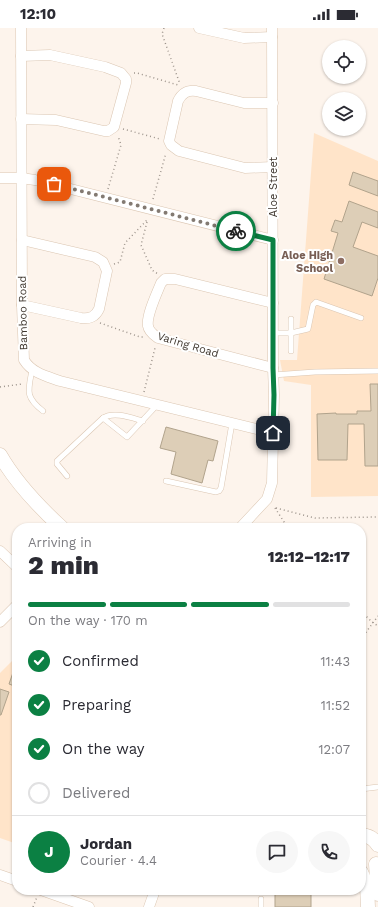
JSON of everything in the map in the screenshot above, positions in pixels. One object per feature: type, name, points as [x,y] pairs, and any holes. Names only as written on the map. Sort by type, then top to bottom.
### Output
[{"type":"street","name":"Bamboo Road","points":[[20,28],[22,305],[24,360],[32,370]]},
{"type":"street","points":[[199,28],[244,38],[272,32]]},
{"type":"street","name":"Aloe Street","points":[[245,523],[267,499],[272,478],[272,32]]},
{"type":"street","points":[[21,56],[50,55],[117,71],[124,76],[126,83],[114,126],[108,131],[56,120],[21,119]]},
{"type":"street","points":[[273,103],[244,103],[196,91],[184,92],[178,101],[169,142],[179,151],[245,168],[273,167]]},
{"type":"street","points":[[0,178],[35,180],[273,240]]},
{"type":"street","points":[[22,240],[95,257],[103,262],[106,267],[106,276],[99,309],[97,313],[88,319],[22,305]]},
{"type":"street","points":[[165,279],[175,279],[273,303]]},
{"type":"street","name":"Varing Road","points":[[165,279],[161,283],[148,319],[148,326],[156,337],[273,372]]},
{"type":"street","points":[[32,370],[60,381],[273,433]]},
{"type":"street","points":[[0,455],[30,496],[57,523]]},
{"type":"street","points":[[0,551],[12,562]]},
{"type":"street","points":[[0,622],[12,610]]},
{"type":"street","points":[[366,870],[377,862]]},
{"type":"street","points":[[377,862],[378,894]]},
{"type":"street","points":[[0,875],[12,879]]},
{"type":"street","points":[[366,884],[368,907]]},
{"type":"street","points":[[55,895],[89,907]]},
{"type":"street","points":[[149,907],[153,895]]},
{"type":"lane","points":[[273,333],[291,333],[307,330],[309,328],[314,302],[361,318]]},
{"type":"lane","points":[[291,319],[291,351]]},
{"type":"lane","points":[[32,370],[29,387],[31,400],[43,410]]},
{"type":"lane","points":[[273,372],[378,371]]},
{"type":"lane","points":[[103,418],[127,437],[158,404]]},
{"type":"lane","points":[[67,476],[57,464],[57,461],[103,418],[106,416],[116,415],[143,421]]},
{"type":"lane","points":[[166,481],[216,492],[219,491],[221,488],[232,423]]},
{"type":"lane","points":[[366,788],[378,787]]},
{"type":"lane","points":[[260,907],[261,899]]},
{"type":"path","points":[[124,76],[137,72],[181,86],[162,34],[164,28]]},
{"type":"path","points":[[114,126],[169,142],[141,245],[152,270],[165,279]]},
{"type":"path","points":[[106,198],[122,145],[114,126]]},
{"type":"path","points":[[106,267],[120,262],[125,243],[148,220]]},
{"type":"path","points":[[88,319],[140,337],[156,337],[142,401]]},
{"type":"path","points":[[0,387],[27,384]]},
{"type":"path","points":[[267,499],[276,508],[285,523]]},
{"type":"path","points":[[276,508],[315,518],[378,517]]},
{"type":"path","points":[[366,616],[378,626]]},
{"type":"path","points":[[366,631],[378,616]]},
{"type":"shaded area","name":"Aloe High School","points":[[314,133],[378,161],[378,496],[311,497],[311,385],[284,381],[280,360],[297,360]]},
{"type":"shaded area","points":[[12,661],[12,842],[0,838],[0,673]]},
{"type":"building","points":[[353,172],[378,181],[378,196],[349,185]]},
{"type":"building","points":[[349,201],[378,212],[378,228],[362,222],[353,247],[378,256],[378,278],[372,296],[324,279],[338,233],[331,231],[335,220],[342,222]]},
{"type":"building","points":[[370,384],[378,384],[378,466],[365,466],[364,424],[348,424],[347,460],[318,460],[317,414],[357,414],[357,411],[371,411]]},
{"type":"building","points":[[166,427],[218,441],[213,461],[208,460],[202,483],[171,474],[176,452],[160,448]]},
{"type":"building","points":[[12,675],[12,685],[9,684]]},
{"type":"building","points":[[0,689],[9,692],[1,715],[0,715]]},
{"type":"building","points":[[275,895],[311,895],[311,907],[275,907]]},
{"type":"way so far","points":[[54,184],[236,231]]},
{"type":"place","name":"Aloe High School","points":[[341,261]]},
{"type":"route","points":[[236,231],[273,240],[273,433]]}]
